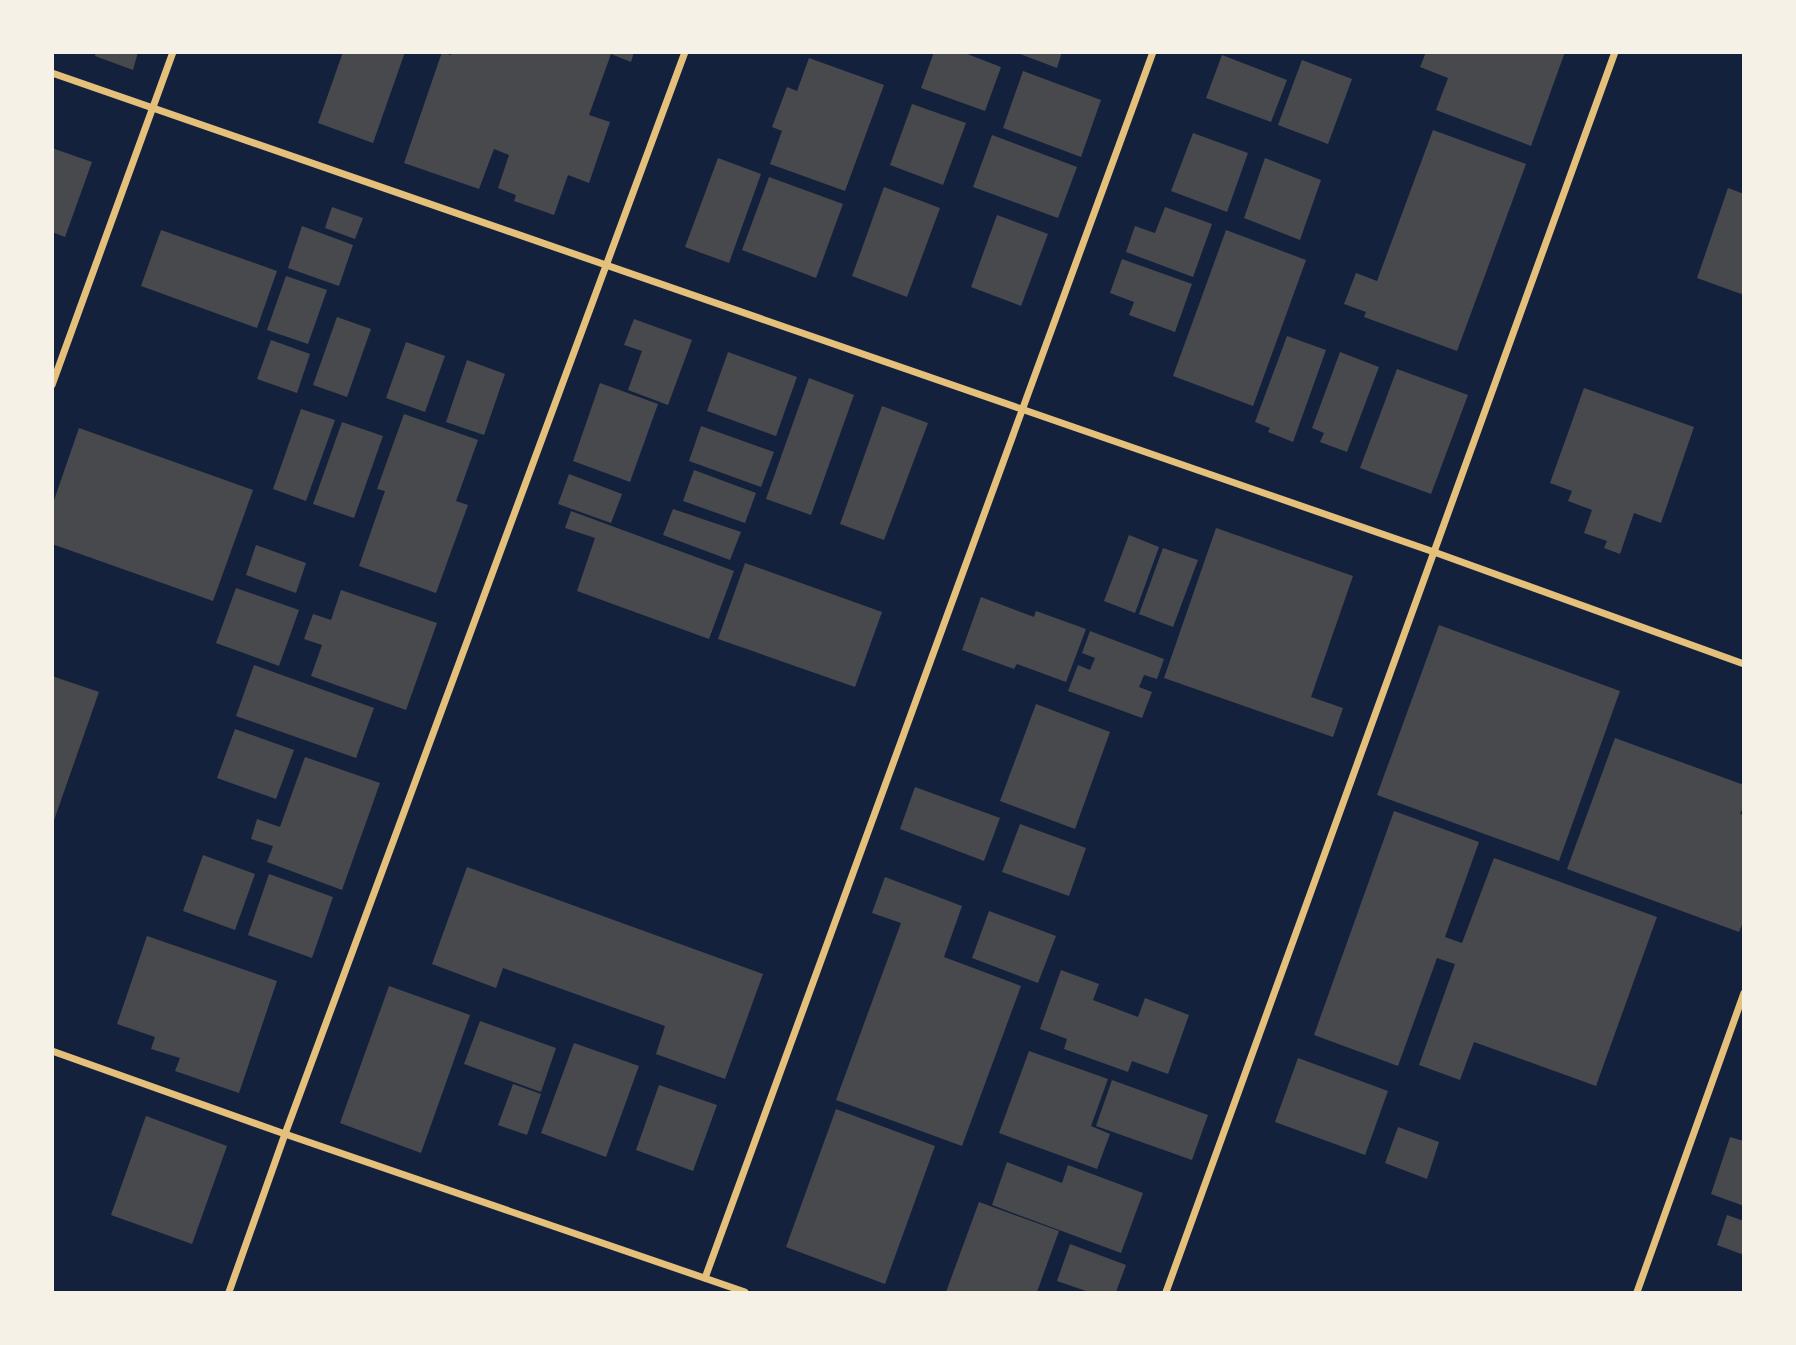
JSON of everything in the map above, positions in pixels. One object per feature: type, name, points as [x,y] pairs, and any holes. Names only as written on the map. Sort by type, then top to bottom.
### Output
[{"type":"street","points":[[52,384],[173,52]]},
{"type":"street","points":[[229,1293],[285,1134],[685,52]]},
{"type":"street","points":[[705,1278],[1153,52]]},
{"type":"street","points":[[1166,1293],[1615,52]]},
{"type":"street","points":[[52,73],[1434,552],[1744,664]]},
{"type":"street","points":[[1637,1293],[1744,993]]},
{"type":"street","points":[[52,1051],[745,1293]]},
{"type":"building","points":[[96,52],[138,52],[133,70],[95,56]]},
{"type":"building","points":[[343,52],[405,52],[373,143],[318,123]]},
{"type":"building","points":[[442,52],[451,55],[452,52],[634,52],[631,62],[611,54],[589,115],[610,122],[589,183],[568,175],[554,215],[514,201],[516,195],[498,188],[509,155],[494,149],[479,189],[404,163]]},
{"type":"building","points":[[934,52],[962,52],[1001,67],[985,111],[921,88]]},
{"type":"building","points":[[1015,52],[1062,52],[1057,68]]},
{"type":"building","points":[[1426,52],[1565,52],[1531,146],[1436,110],[1448,78],[1420,67]]},
{"type":"building","points":[[1222,55],[1287,80],[1271,122],[1206,98]]},
{"type":"building","points":[[809,58],[884,85],[845,191],[770,164],[782,131],[772,127],[787,87],[797,91]]},
{"type":"building","points":[[1302,60],[1352,79],[1328,144],[1278,125]]},
{"type":"building","points":[[1023,71],[1101,100],[1081,157],[1003,128]]},
{"type":"building","points":[[912,104],[966,123],[943,185],[890,165]]},
{"type":"building","points":[[1433,130],[1526,164],[1457,351],[1364,317],[1366,312],[1344,304],[1356,273],[1377,281]]},
{"type":"building","points":[[1193,133],[1248,153],[1227,212],[1171,191]]},
{"type":"building","points":[[992,135],[1077,167],[1058,218],[973,187]]},
{"type":"building","points":[[52,148],[92,162],[65,237],[52,232]]},
{"type":"building","points":[[718,158],[761,174],[729,263],[685,247]]},
{"type":"building","points":[[1265,158],[1321,180],[1300,240],[1244,218]]},
{"type":"building","points":[[769,177],[843,204],[816,278],[742,250]]},
{"type":"building","points":[[884,187],[940,208],[907,297],[852,276]]},
{"type":"building","points":[[1728,188],[1744,194],[1744,295],[1697,278]]},
{"type":"building","points":[[332,207],[363,218],[355,239],[325,228]]},
{"type":"building","points":[[1165,207],[1212,224],[1193,277],[1126,252],[1135,226],[1155,233]]},
{"type":"building","points":[[997,215],[1048,234],[1021,306],[971,287]]},
{"type":"building","points":[[302,226],[353,245],[339,286],[288,268]]},
{"type":"building","points":[[161,230],[277,271],[257,328],[141,286]]},
{"type":"building","points":[[1226,230],[1306,260],[1253,406],[1173,376]]},
{"type":"building","points":[[1122,259],[1192,284],[1175,332],[1129,315],[1134,302],[1110,293]]},
{"type":"building","points":[[286,276],[327,290],[308,344],[267,330]]},
{"type":"building","points":[[337,317],[371,329],[347,397],[313,385]]},
{"type":"building","points":[[634,319],[692,340],[668,405],[628,390],[642,351],[624,345]]},
{"type":"building","points":[[1287,336],[1326,350],[1293,442],[1268,432],[1270,428],[1255,422]]},
{"type":"building","points":[[271,340],[310,354],[297,393],[257,379]]},
{"type":"building","points":[[406,342],[445,356],[425,412],[386,398]]},
{"type":"building","points":[[728,352],[797,377],[776,436],[707,411]]},
{"type":"building","points":[[1340,352],[1379,367],[1347,452],[1320,442],[1324,433],[1312,428]]},
{"type":"building","points":[[467,360],[505,374],[484,435],[446,422]]},
{"type":"building","points":[[1397,369],[1468,395],[1431,494],[1360,468]]},
{"type":"building","points":[[809,378],[854,395],[811,515],[766,499]]},
{"type":"building","points":[[600,383],[658,404],[630,482],[573,461]]},
{"type":"building","points":[[1584,388],[1694,427],[1661,523],[1634,513],[1620,554],[1604,548],[1607,541],[1584,533],[1592,510],[1568,501],[1572,491],[1550,483]]},
{"type":"building","points":[[882,406],[928,423],[884,540],[840,524]]},
{"type":"building","points":[[301,409],[335,420],[306,501],[273,489]]},
{"type":"building","points":[[404,414],[478,440],[456,501],[468,505],[436,593],[359,566],[385,491],[377,489]]},
{"type":"building","points":[[342,422],[383,436],[354,518],[313,504]]},
{"type":"building","points":[[701,426],[774,452],[761,487],[689,461]]},
{"type":"building","points":[[79,428],[253,490],[213,601],[52,544],[52,506]]},
{"type":"building","points":[[694,470],[756,493],[745,523],[683,501]]},
{"type":"building","points":[[569,474],[622,494],[611,523],[558,504]]},
{"type":"building","points":[[673,509],[741,532],[730,560],[663,535]]},
{"type":"building","points":[[571,511],[734,571],[709,639],[577,591],[595,538],[565,528]]},
{"type":"building","points":[[1216,528],[1353,576],[1311,697],[1343,708],[1333,737],[1164,678]]},
{"type":"building","points":[[1129,535],[1159,547],[1135,613],[1104,601]]},
{"type":"building","points":[[256,545],[306,563],[296,593],[246,575]]},
{"type":"building","points":[[1163,548],[1198,560],[1173,627],[1139,614]]},
{"type":"building","points":[[745,563],[882,612],[855,687],[718,639]]},
{"type":"building","points":[[236,588],[299,610],[279,666],[216,643]]},
{"type":"building","points":[[341,590],[437,623],[406,710],[311,676],[322,645],[304,639],[313,614],[331,620]]},
{"type":"building","points":[[981,597],[1034,617],[1036,611],[1086,629],[1066,682],[1017,664],[1014,669],[962,650]]},
{"type":"building","points":[[1439,625],[1620,691],[1559,861],[1377,795]]},
{"type":"building","points":[[1090,631],[1164,659],[1157,679],[1144,675],[1139,687],[1152,692],[1142,718],[1068,691],[1078,665],[1090,670],[1095,658],[1082,653]]},
{"type":"building","points":[[254,665],[374,708],[356,758],[236,716]]},
{"type":"building","points":[[52,676],[99,692],[53,823],[52,823]]},
{"type":"building","points":[[1036,704],[1110,732],[1075,829],[1000,801]]},
{"type":"building","points":[[235,729],[294,750],[276,799],[217,778]]},
{"type":"building","points":[[1615,738],[1744,785],[1744,804],[1740,814],[1744,815],[1744,920],[1739,932],[1567,869]]},
{"type":"building","points":[[305,757],[380,783],[342,890],[267,862],[273,846],[251,839],[257,819],[280,827]]},
{"type":"building","points":[[915,787],[1000,818],[984,861],[900,829]]},
{"type":"building","points":[[1394,811],[1479,842],[1445,937],[1462,943],[1494,858],[1657,917],[1596,1086],[1474,1042],[1460,1080],[1419,1065],[1455,964],[1437,958],[1398,1066],[1314,1035]]},
{"type":"building","points":[[1020,824],[1086,848],[1069,896],[1002,872]]},
{"type":"building","points":[[203,855],[255,874],[235,930],[183,911]]},
{"type":"building","points":[[467,867],[763,974],[725,1079],[656,1054],[665,1026],[503,968],[496,988],[432,964]]},
{"type":"building","points":[[269,874],[333,897],[312,958],[248,935]]},
{"type":"building","points":[[885,877],[962,906],[944,957],[1021,986],[962,1146],[836,1100],[901,923],[872,913]]},
{"type":"building","points":[[989,911],[1056,936],[1038,983],[972,958]]},
{"type":"building","points":[[147,936],[277,981],[239,1093],[175,1071],[180,1058],[151,1049],[155,1037],[117,1024]]},
{"type":"building","points":[[1061,970],[1099,984],[1093,1000],[1138,1017],[1145,998],[1189,1015],[1168,1074],[1132,1061],[1128,1072],[1064,1049],[1067,1039],[1040,1029]]},
{"type":"building","points":[[389,986],[470,1015],[421,1153],[340,1123]]},
{"type":"building","points":[[480,1021],[556,1048],[541,1092],[464,1064]]},
{"type":"building","points":[[574,1043],[639,1066],[606,1157],[541,1133]]},
{"type":"building","points":[[1029,1051],[1108,1079],[1091,1126],[1110,1134],[1097,1169],[999,1133]]},
{"type":"building","points":[[1298,1058],[1388,1091],[1365,1155],[1275,1122]]},
{"type":"building","points":[[1112,1080],[1208,1115],[1192,1160],[1096,1126]]},
{"type":"building","points":[[513,1084],[541,1094],[527,1135],[498,1125]]},
{"type":"building","points":[[659,1085],[717,1105],[693,1171],[636,1150]]},
{"type":"building","points":[[836,1109],[935,1146],[885,1284],[786,1247]]},
{"type":"building","points":[[146,1116],[227,1146],[192,1244],[111,1215]]},
{"type":"building","points":[[1398,1127],[1439,1142],[1427,1179],[1385,1163]]},
{"type":"building","points":[[1730,1137],[1744,1141],[1744,1206],[1711,1194]]},
{"type":"building","points":[[1007,1162],[1062,1183],[1068,1165],[1143,1193],[1121,1253],[992,1205]]},
{"type":"building","points":[[979,1202],[1059,1231],[1037,1292],[946,1292]]},
{"type":"building","points":[[1727,1215],[1744,1221],[1744,1255],[1717,1245]]},
{"type":"building","points":[[1070,1244],[1126,1265],[1116,1292],[1089,1292],[1057,1281]]}]
